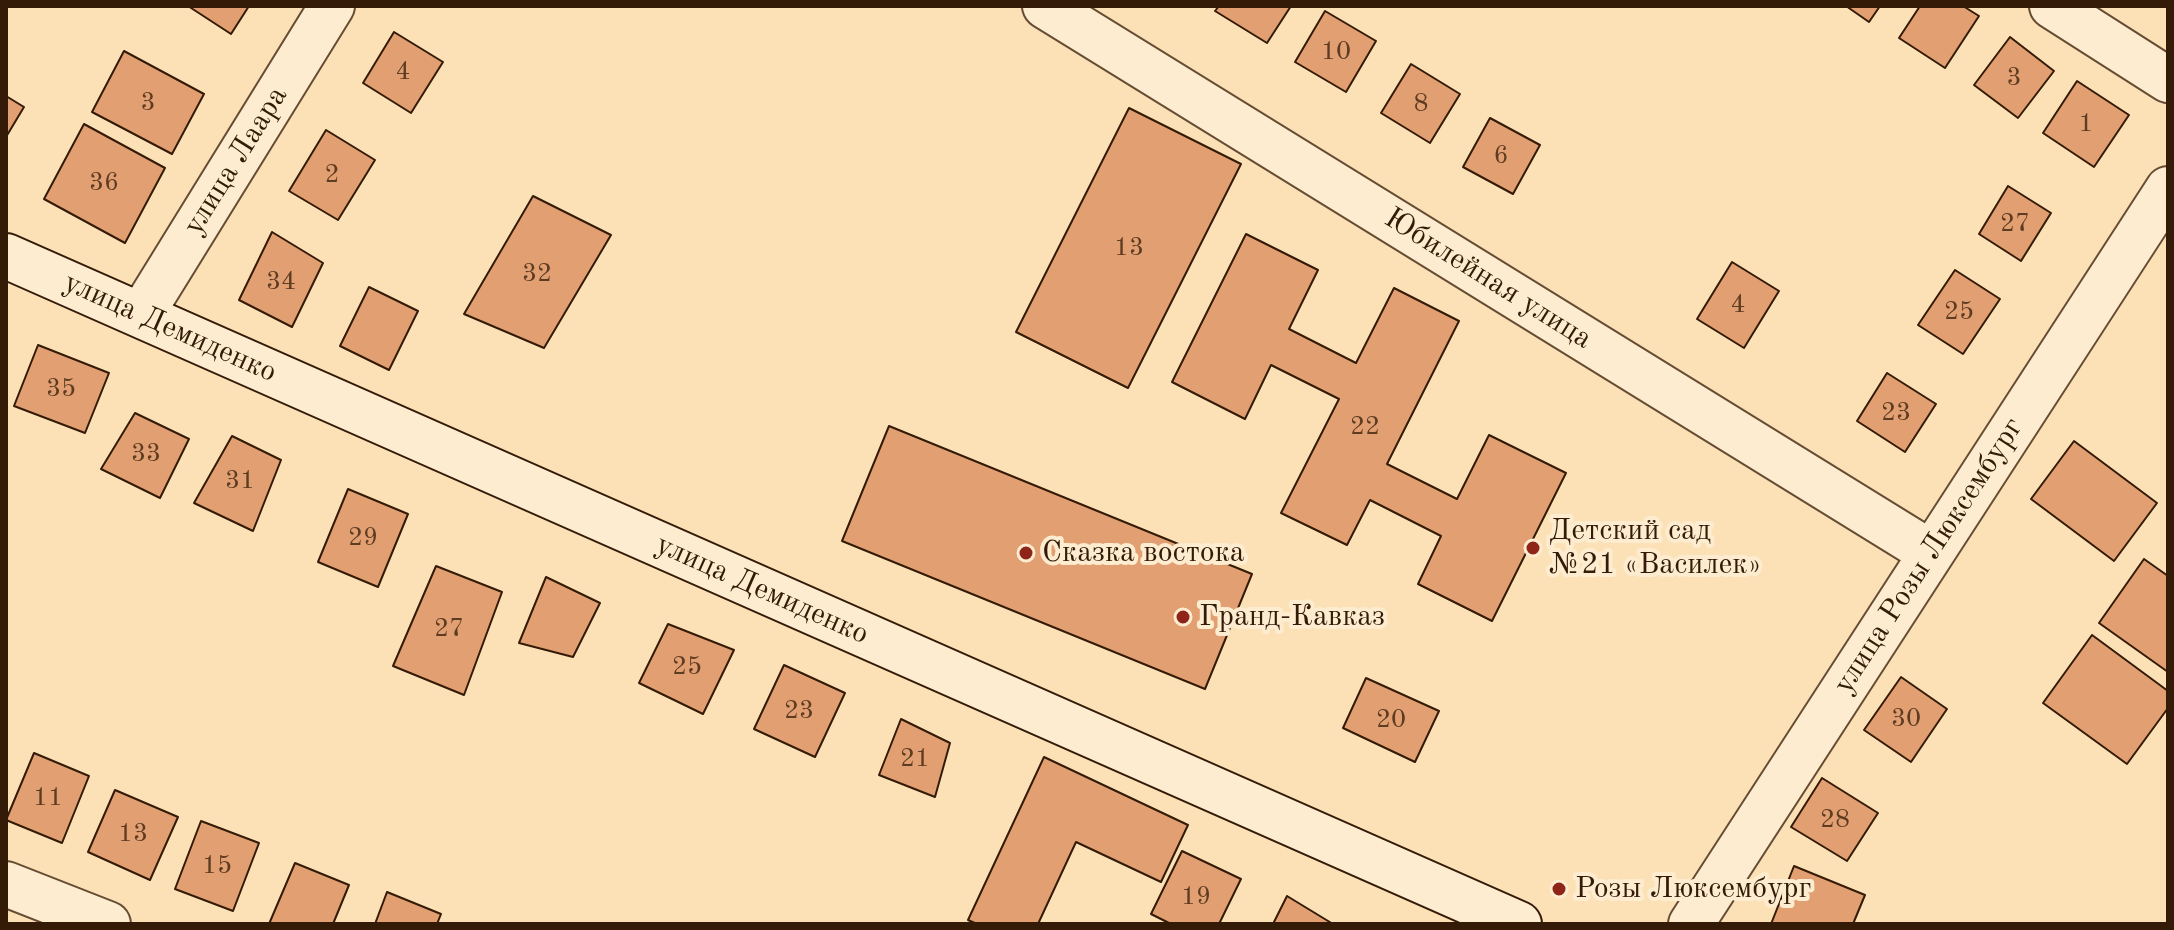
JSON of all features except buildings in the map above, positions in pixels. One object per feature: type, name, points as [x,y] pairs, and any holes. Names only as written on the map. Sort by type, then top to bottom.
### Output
[{"type":"street","name":"улица Лаара","points":[[141,315],[332,6]]},
{"type":"street","name":"Юбилейная улица","points":[[1045,6],[1931,553]]},
{"type":"street","points":[[2052,6],[2168,80]]},
{"type":"street","name":"улица Розы Люксембург","points":[[1691,924],[2168,189]]},
{"type":"street","name":"улица Демиденко","points":[[6,256],[1519,924]]},
{"type":"street","points":[[6,884],[108,924]]},
{"type":"place","name":"Детский сад №21 «Василек»","points":[[1533,548]]},
{"type":"place","name":"Сказка востока","points":[[1026,553]]},
{"type":"place","name":"Гранд-Кавказ","points":[[1183,617]]},
{"type":"place","name":"Розы Люксембург","points":[[1559,889]]}]
